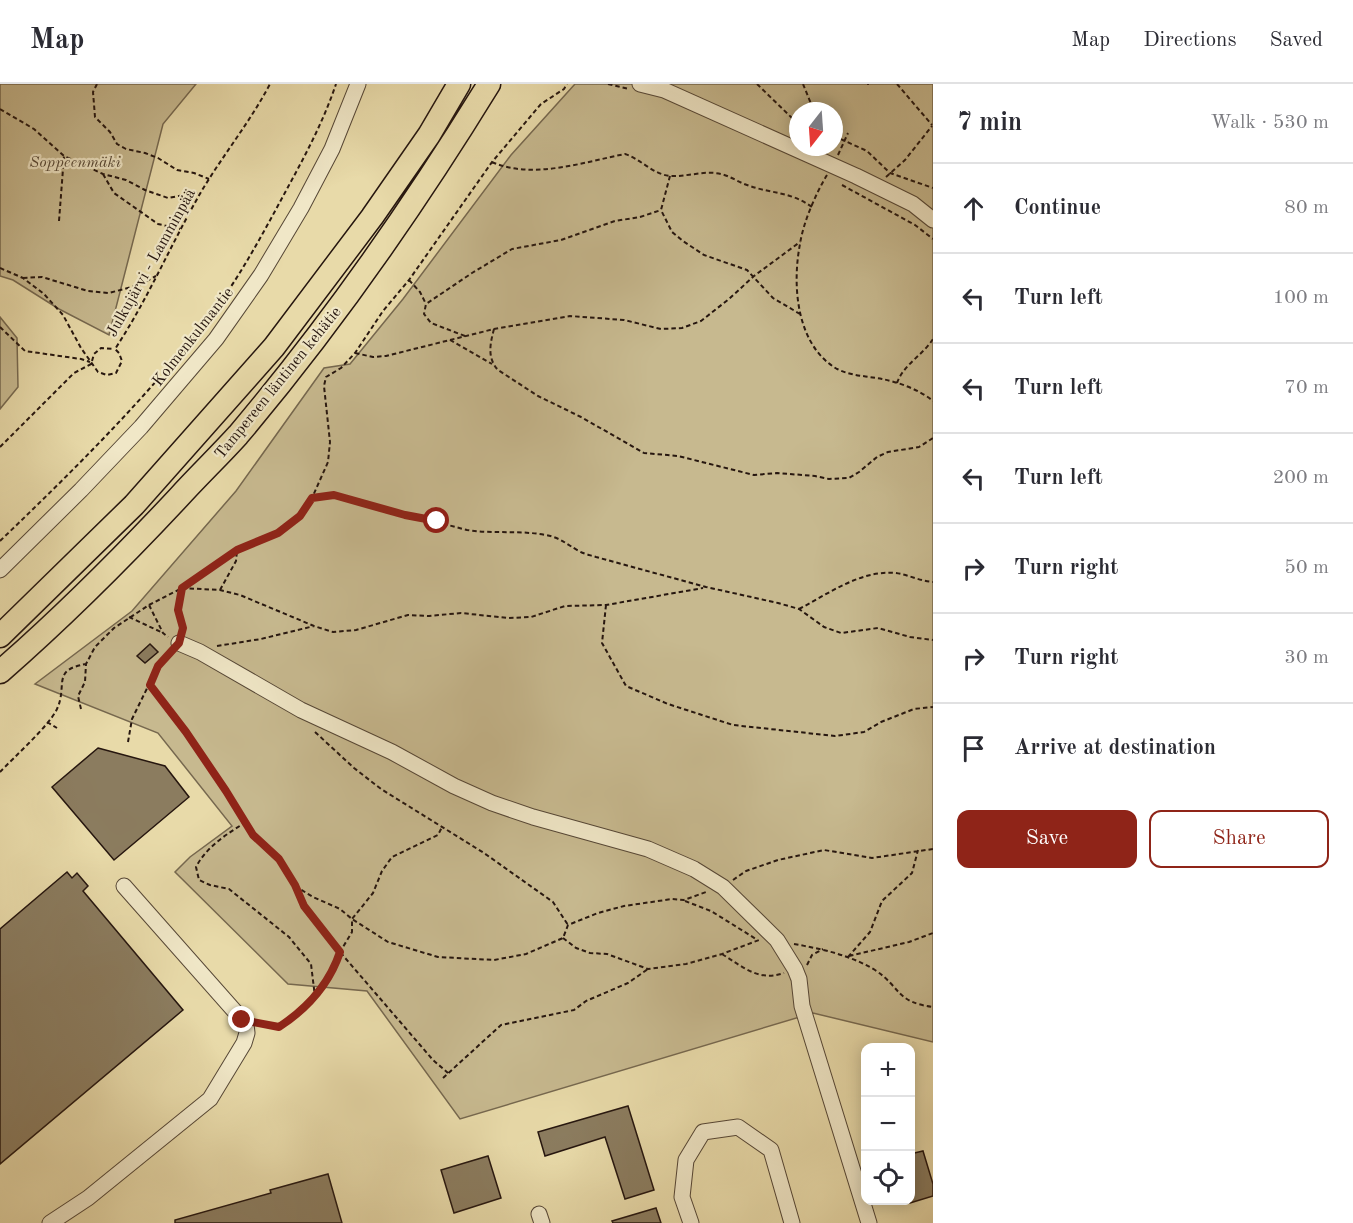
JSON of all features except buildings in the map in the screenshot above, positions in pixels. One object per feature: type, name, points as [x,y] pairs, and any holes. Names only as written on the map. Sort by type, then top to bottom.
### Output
[{"type":"highway","name":"Tampereen läntinen kehätie","points":[[0,636],[134,505],[274,347],[372,217],[429,135],[459,84]]},
{"type":"highway","name":"Tampereen läntinen kehätie","points":[[0,672],[122,558],[237,436],[306,350],[389,237],[460,132],[489,84]]},
{"type":"street","name":"Kolmenkulmantie","points":[[0,570],[141,427],[216,339],[261,275],[301,208],[332,149],[358,84]]},
{"type":"street","points":[[640,84],[664,90],[835,166],[913,204],[933,220]]},
{"type":"street","points":[[179,643],[200,652],[301,710],[392,752],[454,786],[532,817],[648,849],[694,869],[723,887],[777,940],[797,974],[802,1006],[869,1223]]},
{"type":"street","points":[[50,1223],[88,1198],[210,1100],[244,1043],[247,1033],[246,1023],[124,886]]},
{"type":"street","points":[[691,1223],[682,1197],[686,1160],[703,1132],[738,1126],[771,1150],[792,1223]]},
{"type":"path","points":[[97,84],[93,92],[94,117],[110,132],[117,144],[126,149],[159,158],[177,170],[194,173],[209,180]]},
{"type":"path","name":"Julkujärvi - Lamminpää","points":[[93,363],[102,375],[116,373],[122,362],[115,349],[129,328],[201,192],[270,84]]},
{"type":"path","points":[[0,541],[48,495],[123,416],[177,356],[224,296],[260,240],[304,157],[336,84]]},
{"type":"path","points":[[81,709],[78,696],[85,682],[86,664],[95,647],[129,617],[182,588],[237,550],[278,533],[300,516],[312,498],[328,462],[330,442],[324,386],[326,377],[341,368],[355,353],[383,311],[410,280],[492,162],[542,104],[564,89],[567,84]]},
{"type":"path","points":[[757,84],[789,115]]},
{"type":"path","points":[[802,84],[810,102]]},
{"type":"path","points":[[890,173],[905,160],[933,127],[897,84]]},
{"type":"path","points":[[0,109],[34,129],[64,156],[103,174],[126,180],[168,198],[201,192]]},
{"type":"path","points":[[848,133],[835,166],[826,176],[812,207],[800,242],[796,287],[800,314],[807,335],[821,355],[837,368],[859,376],[897,383],[933,401]]},
{"type":"path","points":[[845,140],[867,151],[890,173],[933,188]]},
{"type":"path","points":[[492,162],[520,170],[550,168],[625,154],[652,170],[670,176],[701,173],[722,174],[748,186],[789,194],[812,207]]},
{"type":"path","points":[[58,221],[64,156]]},
{"type":"path","points":[[103,174],[114,193],[158,224],[180,230]]},
{"type":"path","points":[[670,176],[661,210],[672,232],[704,255],[747,270],[773,298],[800,314]]},
{"type":"path","points":[[426,304],[512,249],[561,240],[615,221],[640,217],[661,210]]},
{"type":"path","points":[[355,353],[373,357],[386,356],[494,329],[570,316],[624,320],[661,329],[682,328],[701,321],[754,276],[800,242]]},
{"type":"path","points":[[0,268],[23,278],[44,294],[63,315],[81,348],[93,363]]},
{"type":"path","points":[[23,278],[42,277],[88,291],[109,293],[139,285],[156,275]]},
{"type":"path","points":[[410,280],[426,304],[424,314],[431,323],[465,336]]},
{"type":"path","points":[[0,327],[25,351],[81,359],[93,363]]},
{"type":"path","points":[[493,364],[490,343],[494,329]]},
{"type":"path","points":[[897,383],[899,375],[929,346],[933,339]]},
{"type":"path","points":[[450,340],[493,364],[498,370],[538,396],[581,417],[644,453],[678,456],[754,475],[777,473],[829,479],[849,478],[877,457],[888,452],[919,447],[933,438]]},
{"type":"path","points":[[93,363],[94,354],[101,348],[115,349]]},
{"type":"path","points":[[0,447],[74,373],[93,363]]},
{"type":"path","points":[[312,498],[334,495],[466,530],[547,535],[563,540],[579,552],[596,558],[799,609],[824,627],[841,633],[878,628],[910,637],[933,640]]},
{"type":"path","points":[[220,590],[236,561],[237,550]]},
{"type":"path","points":[[799,609],[853,580],[877,572],[899,574],[933,582]]},
{"type":"path","points":[[182,588],[220,590],[266,605],[314,627],[333,632],[356,630],[408,615],[479,613],[508,618],[531,617],[565,606],[606,605],[705,587]]},
{"type":"path","points":[[128,742],[132,719],[158,666],[179,643],[183,628],[178,610],[182,588]]},
{"type":"path","points":[[149,605],[163,633]]},
{"type":"path","points":[[606,605],[602,643],[626,686],[668,704],[733,725],[835,736],[864,732],[881,722],[914,709],[933,706]]},
{"type":"path","points":[[129,617],[179,643]]},
{"type":"path","points":[[200,652],[229,643],[261,639],[314,627]]},
{"type":"path","points":[[0,772],[56,711],[64,673],[77,664],[86,664]]},
{"type":"path","points":[[150,685],[186,732],[253,835],[279,859],[295,885],[304,906],[340,952],[433,1059],[448,1073]]},
{"type":"path","points":[[301,710],[310,727],[354,768],[381,789],[426,815],[553,902],[568,925]]},
{"type":"path","points":[[48,722],[57,728]]},
{"type":"path","points":[[246,822],[215,843],[201,857],[196,867],[199,880],[229,889],[289,938],[311,964],[315,998]]},
{"type":"path","points":[[242,1020],[279,1027],[305,1009],[335,967],[340,952],[352,932],[352,919],[373,893],[382,871],[392,857],[438,835],[442,827]]},
{"type":"path","points":[[295,885],[313,897],[340,909],[388,942],[417,952],[449,958],[494,960],[526,954],[563,938],[568,925],[598,912],[660,900],[684,900],[723,887],[746,871],[778,860],[824,850],[872,858],[933,849]]},
{"type":"path","points":[[848,957],[870,932],[882,901],[912,873],[918,850]]},
{"type":"path","points":[[684,900],[711,911],[758,940]]},
{"type":"path","points":[[848,957],[909,942],[933,933]]},
{"type":"path","points":[[563,938],[576,948],[590,953],[607,954],[648,969]]},
{"type":"path","points":[[443,1078],[501,1025],[574,1010],[586,1001],[628,983],[648,969],[686,964],[722,954],[758,940],[777,940],[823,949],[848,957],[876,971],[905,999],[916,1005],[933,1007]]},
{"type":"path","points":[[722,954],[761,977],[774,977],[797,974],[812,955],[823,949]]},
{"type":"green space","name":"Soppeenmäki","points":[[0,84],[196,84],[163,124],[109,335],[59,309],[13,280],[0,276]]},
{"type":"green space","points":[[575,84],[933,84],[933,1042],[813,1013],[460,1119],[367,991],[288,984],[175,872],[190,857],[232,826],[158,733],[35,684],[132,611],[236,491],[324,368],[350,364],[403,299],[511,155]]},
{"type":"green space","points":[[0,317],[17,338],[18,387],[0,409]]},
{"type":"route","points":[[242,1020],[252,1020],[279,1027],[288,1021],[305,1009],[315,998],[335,967],[340,952],[304,906],[295,885],[279,859],[253,835],[186,732],[150,685],[158,666],[179,643],[183,628],[178,610],[182,588],[237,550],[278,533],[300,516],[312,498],[334,495],[405,515],[437,521]]}]
